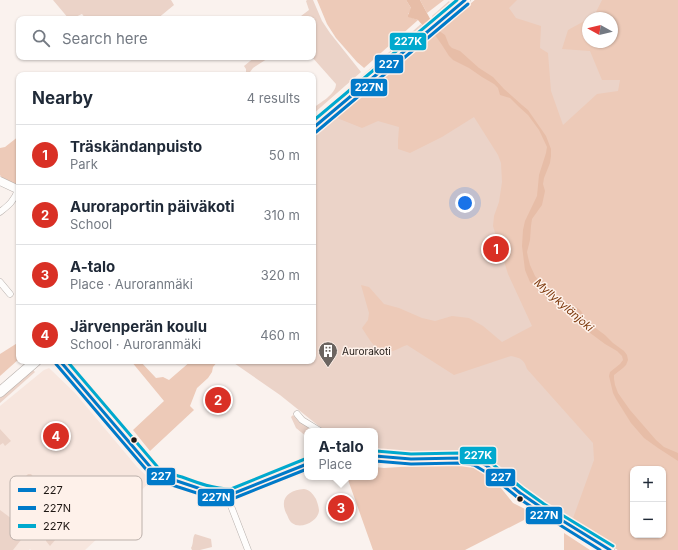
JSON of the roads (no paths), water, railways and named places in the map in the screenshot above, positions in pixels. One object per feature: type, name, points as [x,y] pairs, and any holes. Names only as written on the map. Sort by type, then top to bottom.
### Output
[{"type":"main road","points":[[316,125],[464,0]]},
{"type":"main road","points":[[0,392],[33,364]]},
{"type":"main road","points":[[63,364],[158,476],[168,477],[204,490],[232,494],[304,465]]},
{"type":"main road","points":[[378,457],[411,459],[454,458],[475,460],[485,465],[520,494],[610,550]]},
{"type":"street","points":[[0,181],[16,189]]},
{"type":"street","points":[[0,212],[13,202],[16,197]]},
{"type":"street","points":[[0,282],[10,294]]},
{"type":"street","points":[[297,414],[302,420],[315,428]]},
{"type":"street","points":[[232,494],[231,506],[248,550]]},
{"type":"water","name":"Myllykylänjoki","points":[[406,0],[420,0],[435,28],[445,35],[449,45],[460,51],[479,68],[493,77],[528,110],[546,136],[551,149],[551,156],[544,178],[543,184],[545,191],[542,205],[532,219],[527,252],[530,265],[535,276],[546,289],[579,309],[590,324],[624,351],[628,360],[626,365],[614,375],[618,393],[630,410],[656,440],[664,447],[678,453],[678,461],[644,438],[631,423],[616,399],[609,376],[610,372],[623,360],[622,356],[582,327],[571,315],[549,300],[530,282],[527,275],[522,246],[523,230],[525,221],[537,196],[539,175],[547,147],[539,130],[528,115],[510,98],[500,95],[498,88],[494,84],[453,60],[435,35],[424,27],[418,20],[408,17],[411,8]]},
{"type":"place","name":"Träskändanpuisto","points":[[496,249]]},
{"type":"place","name":"Aurorakoti","points":[[328,368]]},
{"type":"place","name":"Auroraportin päiväkoti","points":[[218,400]]},
{"type":"place","name":"Järvenperän koulu","points":[[56,436]]},
{"type":"place","name":"A-talo","points":[[341,508]]}]
